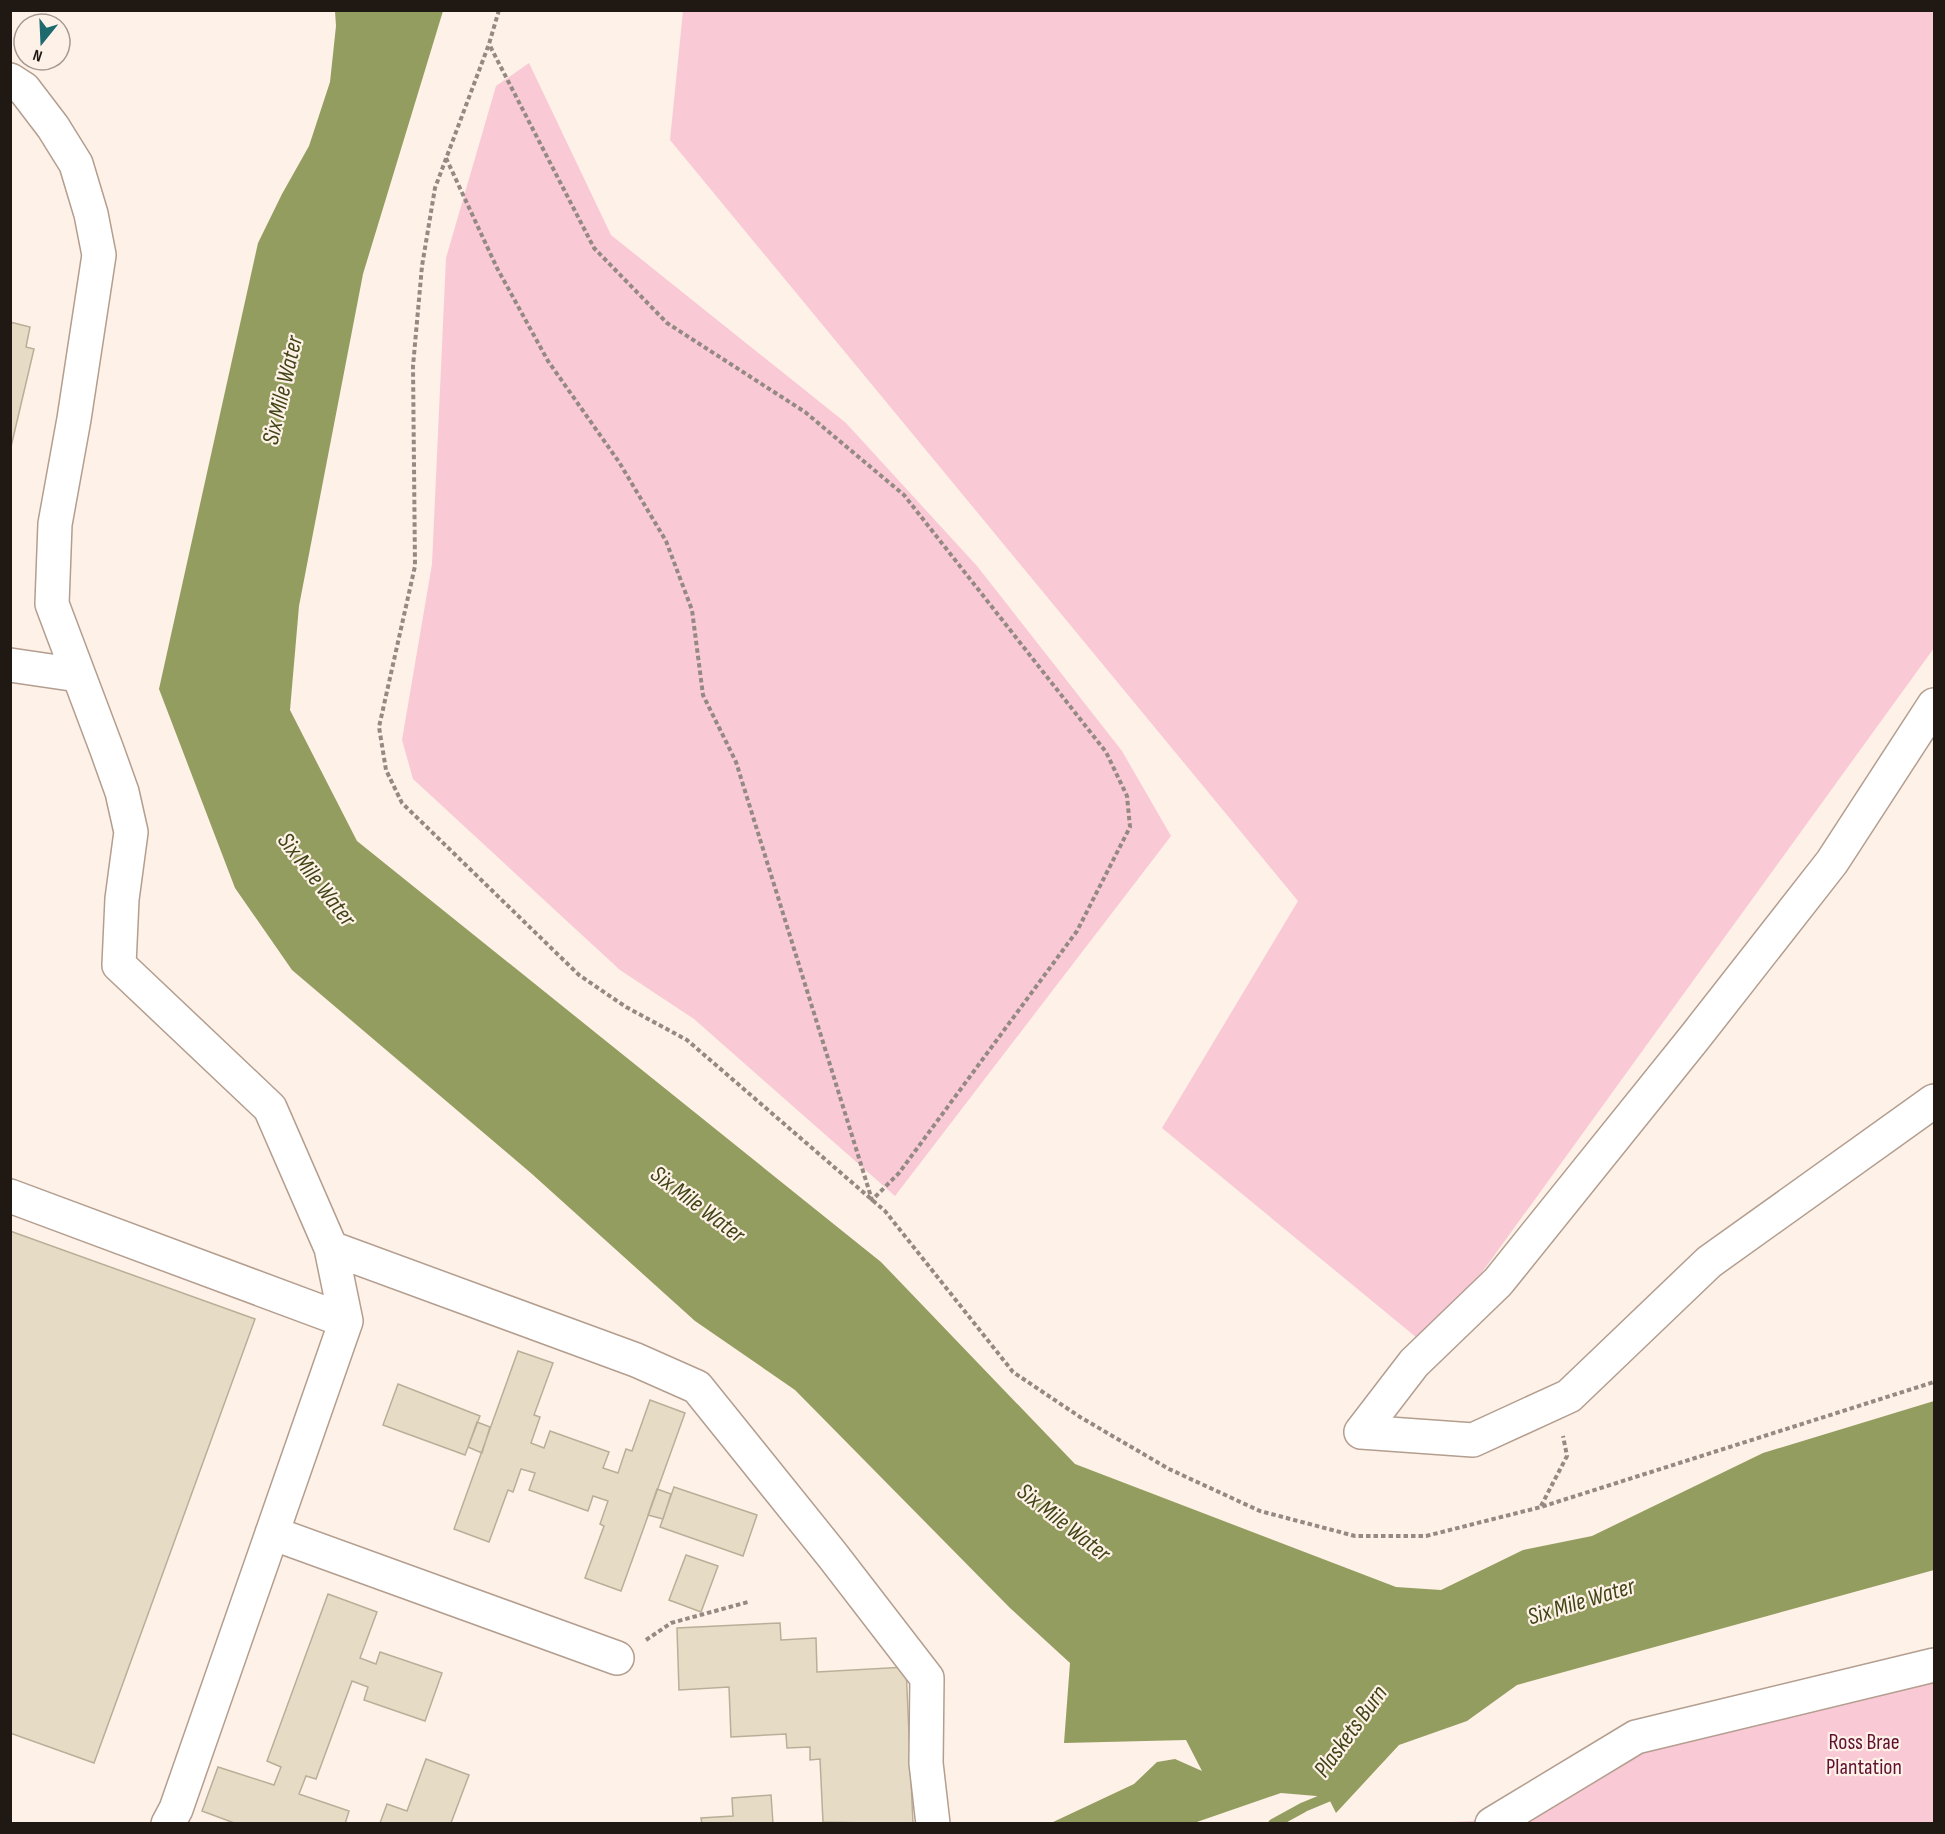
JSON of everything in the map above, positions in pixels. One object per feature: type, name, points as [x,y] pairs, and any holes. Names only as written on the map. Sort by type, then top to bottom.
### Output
[{"type":"lane","points":[[10,80],[24,89],[53,127],[76,164],[91,214],[99,255],[55,536],[52,604],[114,771],[131,832],[122,899],[119,965],[270,1108],[331,1248],[346,1321],[176,1809],[168,1824]]},
{"type":"lane","points":[[10,665],[78,675]]},
{"type":"lane","points":[[1931,718],[1832,862],[1695,1037],[1498,1282],[1414,1364],[1361,1432],[1473,1440],[1569,1396],[1709,1262],[1935,1101]]},
{"type":"lane","points":[[10,1196],[346,1321]]},
{"type":"lane","points":[[331,1248],[636,1360],[697,1387],[833,1556],[927,1678],[926,1762],[933,1824]]},
{"type":"lane","points":[[272,1533],[617,1658]]},
{"type":"lane","points":[[1492,1824],[1636,1737],[1935,1665]]},
{"type":"path","points":[[499,10],[489,44],[435,188],[422,266],[413,366],[415,566],[379,727],[386,770],[402,803],[579,975],[626,1007],[687,1041],[885,1211],[1013,1372],[1080,1417],[1169,1469],[1260,1511],[1355,1536],[1426,1536],[1541,1507],[1935,1382]]},
{"type":"path","points":[[489,44],[594,248],[667,323],[805,412],[904,495],[1106,752],[1127,796],[1130,827],[1077,931],[899,1173],[872,1200]]},
{"type":"path","points":[[446,158],[497,268],[548,361],[619,462],[666,541],[692,610],[703,695],[736,762],[872,1200]]},
{"type":"path","points":[[1541,1507],[1567,1456],[1552,1403]]},
{"type":"path","points":[[617,1658],[671,1623],[748,1602]]},
{"type":"green space","points":[[683,11],[1934,11],[1934,648],[1428,1347],[1162,1128],[1298,901],[670,140]]},
{"type":"green space","points":[[529,63],[611,235],[846,423],[977,566],[1122,751],[1171,836],[895,1196],[694,1019],[620,970],[413,779],[402,740],[432,564],[446,258],[496,86]]},
{"type":"green space","name":"Ross Brae Plantation","points":[[1934,1665],[1934,1823],[1410,1824],[1512,1819],[1696,1723]]},
{"type":"water","name":"Six Mile Water","points":[[335,11],[443,11],[363,274],[299,606],[290,710],[357,841],[881,1262],[1075,1464],[1396,1587],[1441,1590],[1523,1550],[1592,1536],[1763,1453],[1934,1401],[1934,1570],[1517,1685],[1467,1721],[1399,1745],[1336,1813],[1328,1797],[1281,1793],[1194,1823],[1051,1823],[1134,1784],[1157,1762],[1175,1759],[1202,1771],[1186,1740],[1064,1743],[1070,1663],[1010,1608],[795,1390],[695,1321],[532,1174],[292,970],[235,888],[159,689],[258,243],[309,146],[330,82],[336,26]]},
{"type":"building","points":[[10,322],[30,327],[26,347],[34,349],[10,451]]},
{"type":"building","points":[[10,1231],[255,1319],[94,1763],[10,1733]]},
{"type":"building","points":[[518,1351],[553,1363],[534,1415],[540,1417],[531,1443],[544,1448],[550,1431],[609,1452],[603,1468],[618,1473],[626,1449],[632,1451],[650,1400],[685,1413],[621,1591],[585,1578],[604,1526],[600,1524],[608,1501],[593,1496],[588,1511],[529,1490],[535,1473],[521,1469],[513,1492],[508,1490],[489,1542],[454,1529]]},
{"type":"building","points":[[398,1384],[480,1416],[465,1455],[383,1425]]},
{"type":"building","points":[[477,1422],[490,1427],[482,1453],[468,1447]]},
{"type":"building","points":[[674,1487],[757,1515],[743,1556],[660,1527]]},
{"type":"building","points":[[657,1489],[671,1494],[663,1519],[648,1515]]},
{"type":"building","points":[[686,1555],[718,1566],[701,1612],[669,1600]]},
{"type":"building","points":[[328,1594],[377,1612],[360,1658],[376,1664],[380,1652],[442,1673],[425,1721],[364,1700],[368,1687],[352,1681],[316,1779],[306,1776],[299,1794],[349,1811],[345,1824],[237,1824],[202,1811],[218,1767],[274,1785],[281,1767],[267,1761]]},
{"type":"building","points":[[780,1623],[781,1640],[816,1638],[817,1672],[906,1667],[913,1824],[823,1822],[820,1759],[810,1760],[810,1747],[787,1748],[786,1734],[731,1737],[729,1687],[679,1690],[677,1628]]},
{"type":"building","points":[[426,1759],[469,1775],[451,1823],[453,1824],[380,1823],[387,1804],[407,1811]]},
{"type":"building","points":[[771,1795],[773,1824],[702,1824],[701,1818],[733,1816],[732,1798]]},
{"type":"waterway","name":"Plaskets Burn","points":[[1273,1824],[1328,1797],[1336,1786]]}]
